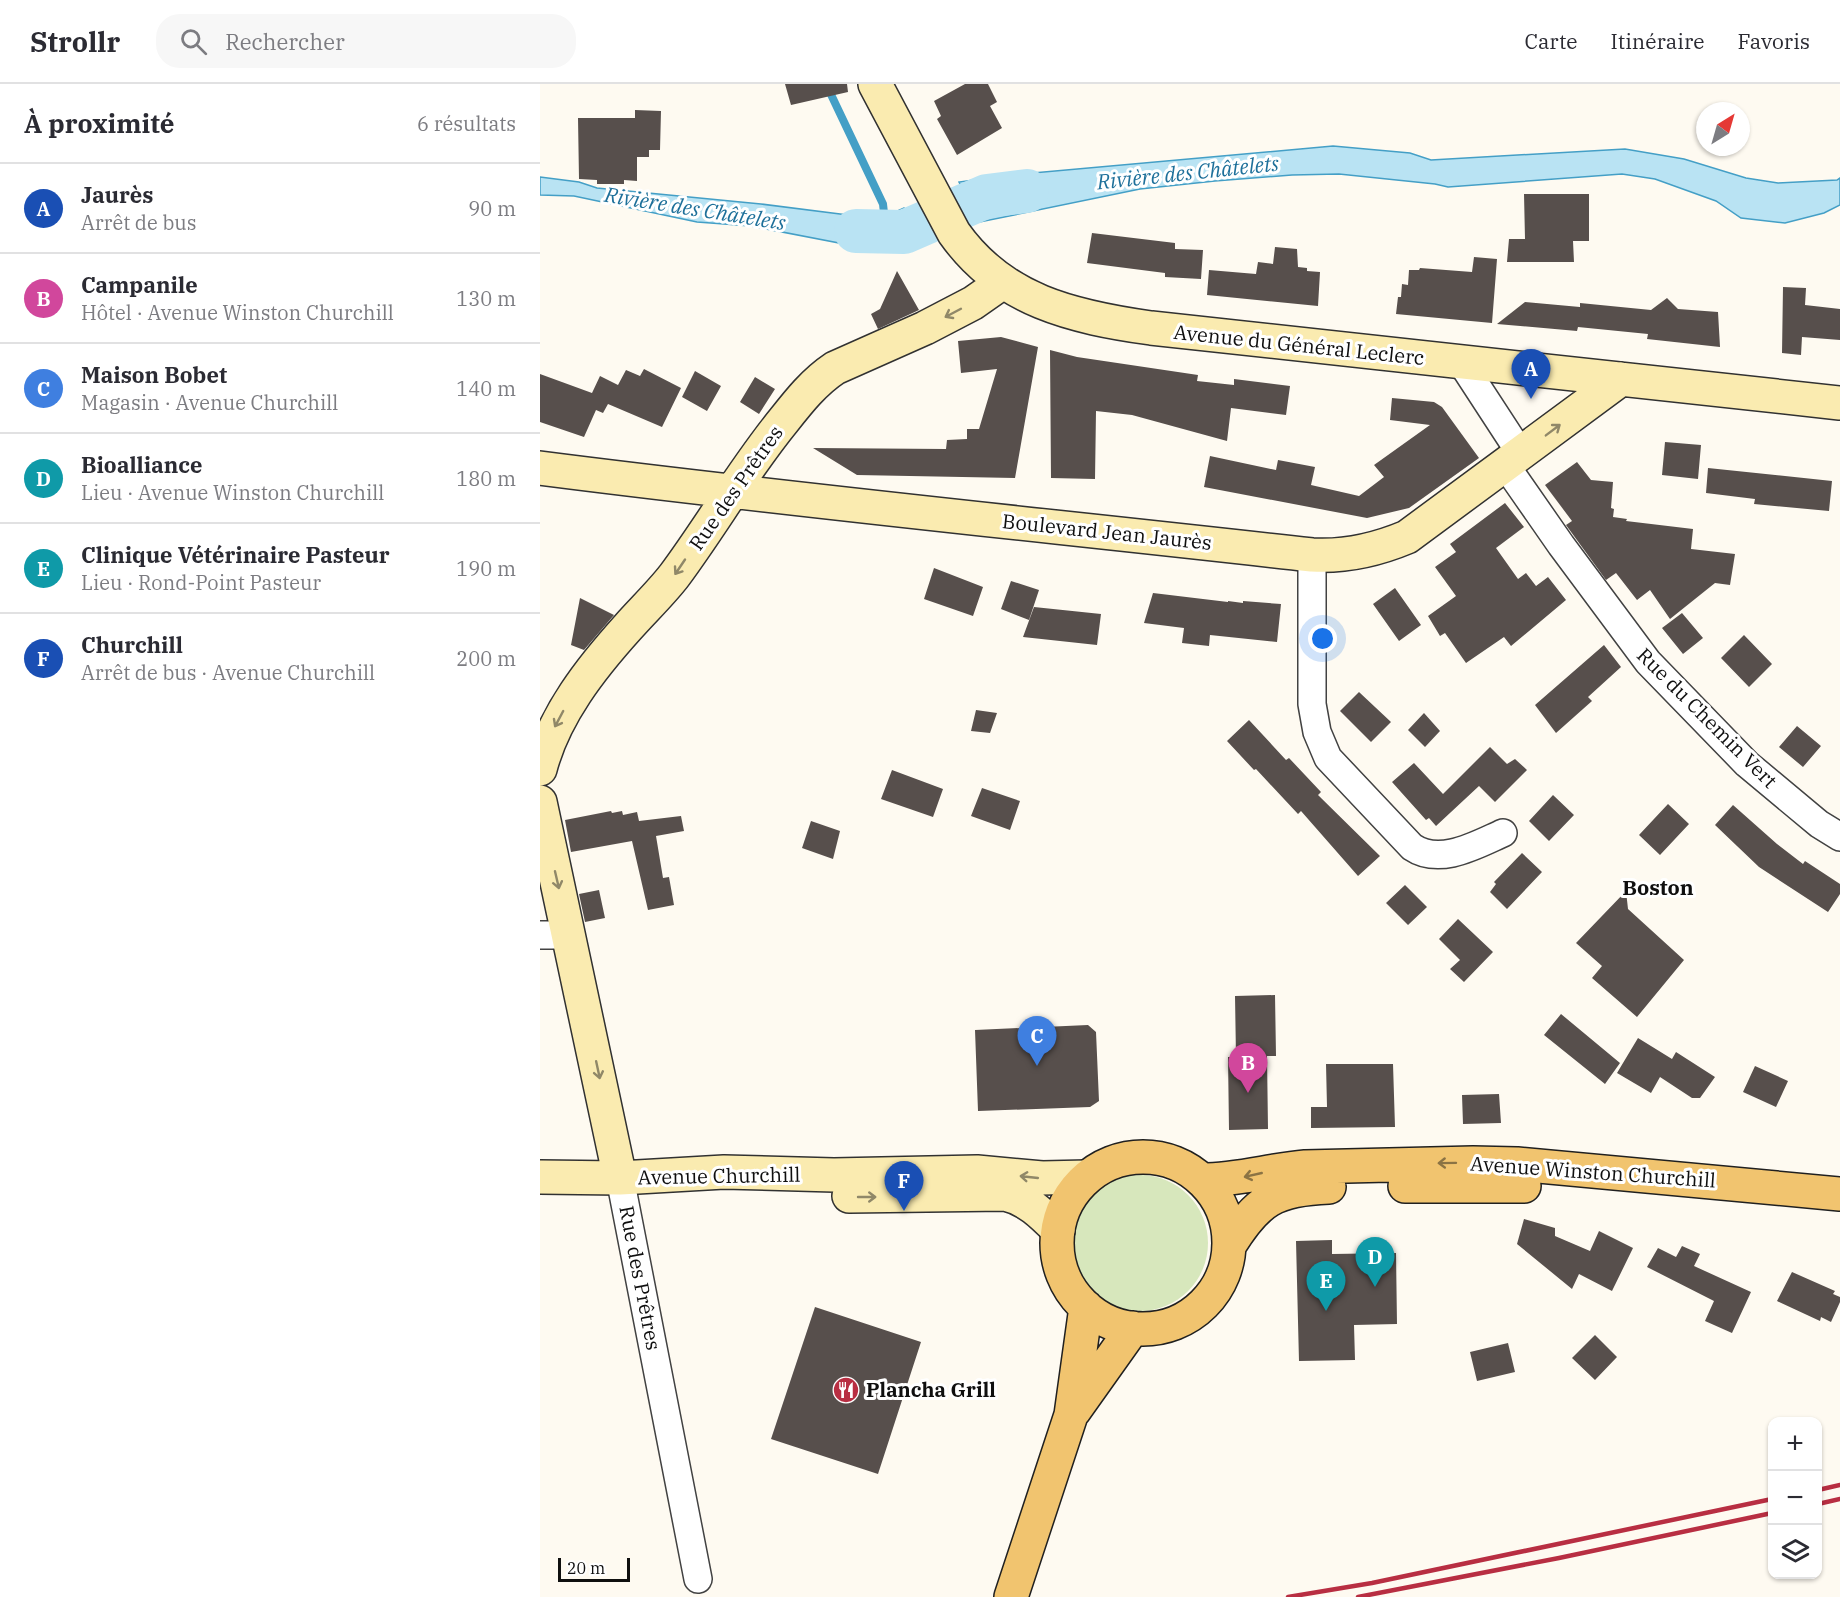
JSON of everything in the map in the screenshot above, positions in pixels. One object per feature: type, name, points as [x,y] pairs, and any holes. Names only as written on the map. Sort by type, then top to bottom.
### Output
[{"type":"main road","points":[[1145,1156],[1176,1163],[1202,1180],[1223,1210],[1229,1234],[1229,1246],[1225,1267],[1217,1286],[1199,1308],[1168,1325],[1147,1329],[1133,1328],[1108,1321],[1086,1307],[1068,1285],[1062,1272],[1058,1258],[1058,1230],[1067,1201],[1087,1177],[1114,1161],[1145,1156]]},
{"type":"main road","name":"Avenue Winston Churchill","points":[[1202,1180],[1240,1178],[1281,1169],[1305,1167],[1473,1162],[1567,1167],[1840,1194]]},
{"type":"main road","name":"Avenue Winston Churchill","points":[[1229,1246],[1259,1207],[1285,1191],[1306,1188],[1569,1187],[1840,1211]]},
{"type":"main road","points":[[1011,1597],[1071,1415],[1086,1307]]},
{"type":"main road","points":[[1071,1415],[1133,1328]]},
{"type":"street","name":"Avenue du Général Leclerc","points":[[875,84],[954,233],[976,261],[1022,294],[1050,306],[1118,324],[1247,340],[1840,403]]},
{"type":"street","name":"Rue des Prêtres","points":[[540,769],[549,741],[566,708],[606,652],[673,578],[729,492],[762,447],[821,377],[848,361],[925,328],[973,303],[1003,282]]},
{"type":"street","name":"Rue du Chemin Vert","points":[[1461,362],[1561,545],[1648,662],[1747,764],[1819,824],[1840,837]]},
{"type":"street","name":"Boulevard Jean Jaurès","points":[[540,468],[729,492],[1312,555],[1352,554],[1375,549],[1407,537],[1621,379]]},
{"type":"street","points":[[1312,555],[1312,704],[1317,732],[1328,758],[1404,839],[1419,851],[1434,855],[1459,851],[1503,833]]},
{"type":"street","name":"Rue des Prêtres","points":[[540,802],[555,935],[620,1178],[698,1579]]},
{"type":"street","name":"Avenue Churchill","points":[[620,1178],[724,1172],[834,1175],[977,1172],[1042,1178],[1087,1177]]},
{"type":"street","points":[[540,1177],[620,1178]]},
{"type":"street","name":"Avenue Churchill","points":[[620,1178],[777,1196],[904,1197],[1005,1194],[1031,1205],[1058,1230]]},
{"type":"green space","points":[[1140,1175],[1166,1180],[1188,1195],[1203,1217],[1208,1243],[1203,1269],[1188,1291],[1166,1306],[1140,1311],[1114,1306],[1092,1291],[1077,1269],[1072,1243],[1077,1217],[1092,1195],[1114,1180]]},
{"type":"water","points":[[1333,146],[1410,153],[1431,160],[1625,149],[1684,159],[1746,178],[1778,183],[1840,178],[1840,205],[1824,213],[1785,223],[1741,218],[1716,201],[1655,179],[1622,174],[1448,187],[1339,174],[1292,175],[1140,189],[980,222],[959,182],[1010,175]]},
{"type":"water","points":[[540,177],[579,182],[597,188],[848,215],[875,216],[887,212],[891,214],[904,208],[923,243],[892,252],[751,226],[697,222],[574,196],[540,195]]},
{"type":"building","points":[[785,84],[847,84],[848,92],[791,105]]},
{"type":"building","points":[[965,84],[988,84],[997,102],[990,106],[1002,128],[957,155],[937,119],[941,116],[934,101]]},
{"type":"building","points":[[635,110],[661,111],[660,150],[649,150],[649,157],[637,157],[637,181],[624,180],[624,184],[597,184],[597,180],[579,179],[578,118],[635,118]]},
{"type":"building","points":[[1524,194],[1589,194],[1589,241],[1573,241],[1574,262],[1507,262],[1509,239],[1525,239]]},
{"type":"building","points":[[1092,233],[1175,243],[1175,249],[1203,250],[1201,279],[1165,277],[1165,273],[1087,263]]},
{"type":"building","points":[[1275,247],[1297,249],[1298,267],[1307,268],[1307,271],[1320,272],[1318,306],[1207,295],[1209,270],[1256,274],[1258,262],[1273,264]]},
{"type":"building","points":[[1474,257],[1497,259],[1492,323],[1396,314],[1402,284],[1408,285],[1409,270],[1420,268],[1472,272]]},
{"type":"building","points":[[897,271],[919,310],[878,329],[871,314],[880,309]]},
{"type":"building","points":[[1783,287],[1806,288],[1805,305],[1840,309],[1840,340],[1802,337],[1801,355],[1782,353]]},
{"type":"building","points":[[1667,298],[1678,309],[1718,312],[1720,347],[1647,339],[1648,334],[1578,327],[1577,331],[1497,324],[1525,302],[1580,307],[1580,303],[1651,310]]},
{"type":"building","points":[[1001,337],[1038,347],[1015,478],[857,475],[813,448],[946,449],[947,440],[967,439],[967,429],[979,429],[997,369],[961,373],[958,341]]},
{"type":"building","points":[[1050,350],[1077,357],[1198,375],[1197,381],[1234,385],[1234,379],[1290,386],[1286,415],[1231,408],[1227,441],[1132,415],[1096,411],[1095,479],[1051,478]]},
{"type":"building","points":[[644,369],[681,388],[662,427],[608,404],[603,413],[596,410],[584,437],[540,422],[540,374],[592,393],[600,376],[618,385],[626,370],[640,376]]},
{"type":"building","points":[[695,371],[721,386],[707,411],[682,397]]},
{"type":"building","points":[[755,377],[775,389],[759,414],[740,402]]},
{"type":"building","points":[[1392,398],[1434,402],[1442,407],[1479,458],[1409,508],[1367,518],[1204,487],[1210,456],[1276,470],[1278,460],[1315,467],[1311,485],[1359,496],[1384,477],[1374,465],[1430,425],[1390,420]]},
{"type":"building","points":[[1665,442],[1701,445],[1698,479],[1662,475]]},
{"type":"building","points":[[1577,462],[1591,480],[1613,482],[1611,508],[1614,509],[1613,517],[1627,519],[1626,521],[1693,529],[1691,549],[1735,554],[1730,585],[1715,583],[1670,619],[1650,590],[1637,600],[1616,573],[1606,580],[1566,525],[1572,521],[1545,485]]},
{"type":"building","points":[[1708,468],[1832,481],[1829,511],[1754,504],[1755,499],[1706,493]]},
{"type":"building","points":[[1505,503],[1524,527],[1496,548],[1518,579],[1526,573],[1536,586],[1548,577],[1566,600],[1511,646],[1504,637],[1466,663],[1445,633],[1440,636],[1428,616],[1456,596],[1435,567],[1456,552],[1450,544]]},
{"type":"building","points":[[934,568],[983,587],[973,616],[924,599]]},
{"type":"building","points":[[1011,581],[1039,590],[1029,620],[1001,609]]},
{"type":"building","points":[[1395,588],[1421,625],[1399,641],[1373,604]]},
{"type":"building","points":[[1153,593],[1228,602],[1281,604],[1277,642],[1210,635],[1209,646],[1182,643],[1184,628],[1144,623]]},
{"type":"building","points":[[580,598],[614,615],[584,650],[571,645]]},
{"type":"building","points":[[1034,607],[1101,614],[1097,645],[1023,637]]},
{"type":"building","points":[[1682,613],[1703,638],[1683,654],[1662,628]]},
{"type":"building","points":[[1744,635],[1772,664],[1749,687],[1721,658]]},
{"type":"building","points":[[1604,645],[1621,667],[1588,697],[1592,701],[1556,733],[1535,705]]},
{"type":"building","points":[[1359,692],[1391,722],[1371,742],[1340,711]]},
{"type":"building","points":[[976,710],[997,713],[990,733],[971,731]]},
{"type":"building","points":[[1424,713],[1440,731],[1425,747],[1408,730]]},
{"type":"building","points":[[1249,720],[1286,760],[1289,758],[1321,792],[1318,795],[1380,856],[1358,876],[1301,811],[1298,814],[1227,741]]},
{"type":"building","points":[[1797,726],[1821,746],[1803,767],[1779,747]]},
{"type":"building","points":[[1490,747],[1507,764],[1515,759],[1527,770],[1495,802],[1479,786],[1436,826],[1429,818],[1426,820],[1392,782],[1414,763],[1443,794]]},
{"type":"building","points":[[892,770],[943,789],[933,817],[881,799]]},
{"type":"building","points":[[982,788],[1020,801],[1010,830],[971,816]]},
{"type":"building","points":[[1553,795],[1574,815],[1549,841],[1529,821]]},
{"type":"building","points":[[1668,804],[1689,824],[1660,855],[1639,835]]},
{"type":"building","points":[[1733,805],[1803,864],[1805,861],[1840,884],[1840,894],[1828,912],[1759,867],[1715,825]]},
{"type":"building","points":[[611,811],[612,813],[622,811],[623,815],[637,812],[639,821],[681,816],[684,831],[656,836],[663,878],[669,877],[674,905],[648,910],[632,841],[571,852],[565,820]]},
{"type":"building","points":[[811,821],[840,831],[833,859],[802,848]]},
{"type":"building","points":[[1522,853],[1542,872],[1507,909],[1490,892],[1496,884],[1494,882]]},
{"type":"building","points":[[1405,885],[1427,907],[1408,925],[1386,903]]},
{"type":"building","points":[[599,890],[605,918],[585,922],[579,894]]},
{"type":"building","points":[[1626,891],[1628,909],[1684,960],[1637,1017],[1592,978],[1602,966],[1576,943]]},
{"type":"building","points":[[1458,919],[1493,952],[1464,982],[1450,969],[1460,960],[1439,939]]},
{"type":"building","points":[[1275,995],[1276,1056],[1267,1056],[1268,1129],[1229,1130],[1228,1057],[1236,1057],[1235,996]]},
{"type":"building","points":[[1561,1014],[1620,1063],[1605,1084],[1544,1035]]},
{"type":"building","points":[[1088,1025],[1096,1032],[1099,1101],[1090,1107],[978,1111],[975,1030]]},
{"type":"building","points":[[1638,1038],[1672,1059],[1676,1052],[1715,1077],[1700,1098],[1692,1098],[1660,1077],[1651,1093],[1617,1073]]},
{"type":"building","points":[[1326,1064],[1393,1064],[1395,1127],[1311,1128],[1311,1107],[1327,1107]]},
{"type":"building","points":[[1755,1066],[1788,1081],[1776,1107],[1743,1092]]},
{"type":"building","points":[[1499,1094],[1501,1123],[1463,1124],[1462,1095]]},
{"type":"building","points":[[1524,1219],[1555,1228],[1555,1236],[1590,1251],[1599,1231],[1633,1248],[1612,1291],[1579,1274],[1572,1289],[1517,1244]]},
{"type":"building","points":[[1332,1240],[1332,1254],[1396,1253],[1397,1324],[1354,1325],[1355,1360],[1299,1361],[1296,1241]]},
{"type":"building","points":[[1682,1246],[1700,1254],[1694,1266],[1751,1292],[1732,1333],[1705,1321],[1714,1301],[1647,1267],[1658,1248],[1676,1257]]},
{"type":"building","points":[[1792,1272],[1835,1291],[1833,1294],[1840,1297],[1831,1322],[1821,1317],[1820,1321],[1777,1301]]},
{"type":"building","name":"Plancha Grill","points":[[815,1307],[921,1342],[878,1474],[771,1439]]},
{"type":"building","points":[[1595,1335],[1617,1357],[1595,1380],[1572,1358]]},
{"type":"building","points":[[1508,1343],[1515,1372],[1477,1381],[1470,1352]]},
{"type":"waterway","points":[[826,84],[883,204],[885,222]]},
{"type":"waterway","name":"Rivière des Châtelets","points":[[856,231],[904,232],[987,196],[1027,191]]},
{"type":"railway","points":[[1822,1489],[1840,1485]]},
{"type":"railway","points":[[1822,1503],[1840,1499]]},
{"type":"railway","points":[[1288,1597],[1372,1583],[1768,1500]]},
{"type":"railway","points":[[1358,1597],[1768,1514]]},
{"type":"place","name":"Jaurès","points":[[1531,399]]},
{"type":"place","name":"Maison Bobet","points":[[1037,1066]]},
{"type":"place","name":"Campanile","points":[[1248,1093]]},
{"type":"place","name":"Churchill","points":[[904,1211]]},
{"type":"place","name":"Bioalliance","points":[[1375,1287]]},
{"type":"place","name":"Clinique Vétérinaire Pasteur","points":[[1326,1311]]},
{"type":"place","name":"Plancha Grill","points":[[846,1390]]},
{"type":"district","name":"Boston","points":[[1658,888]]}]
